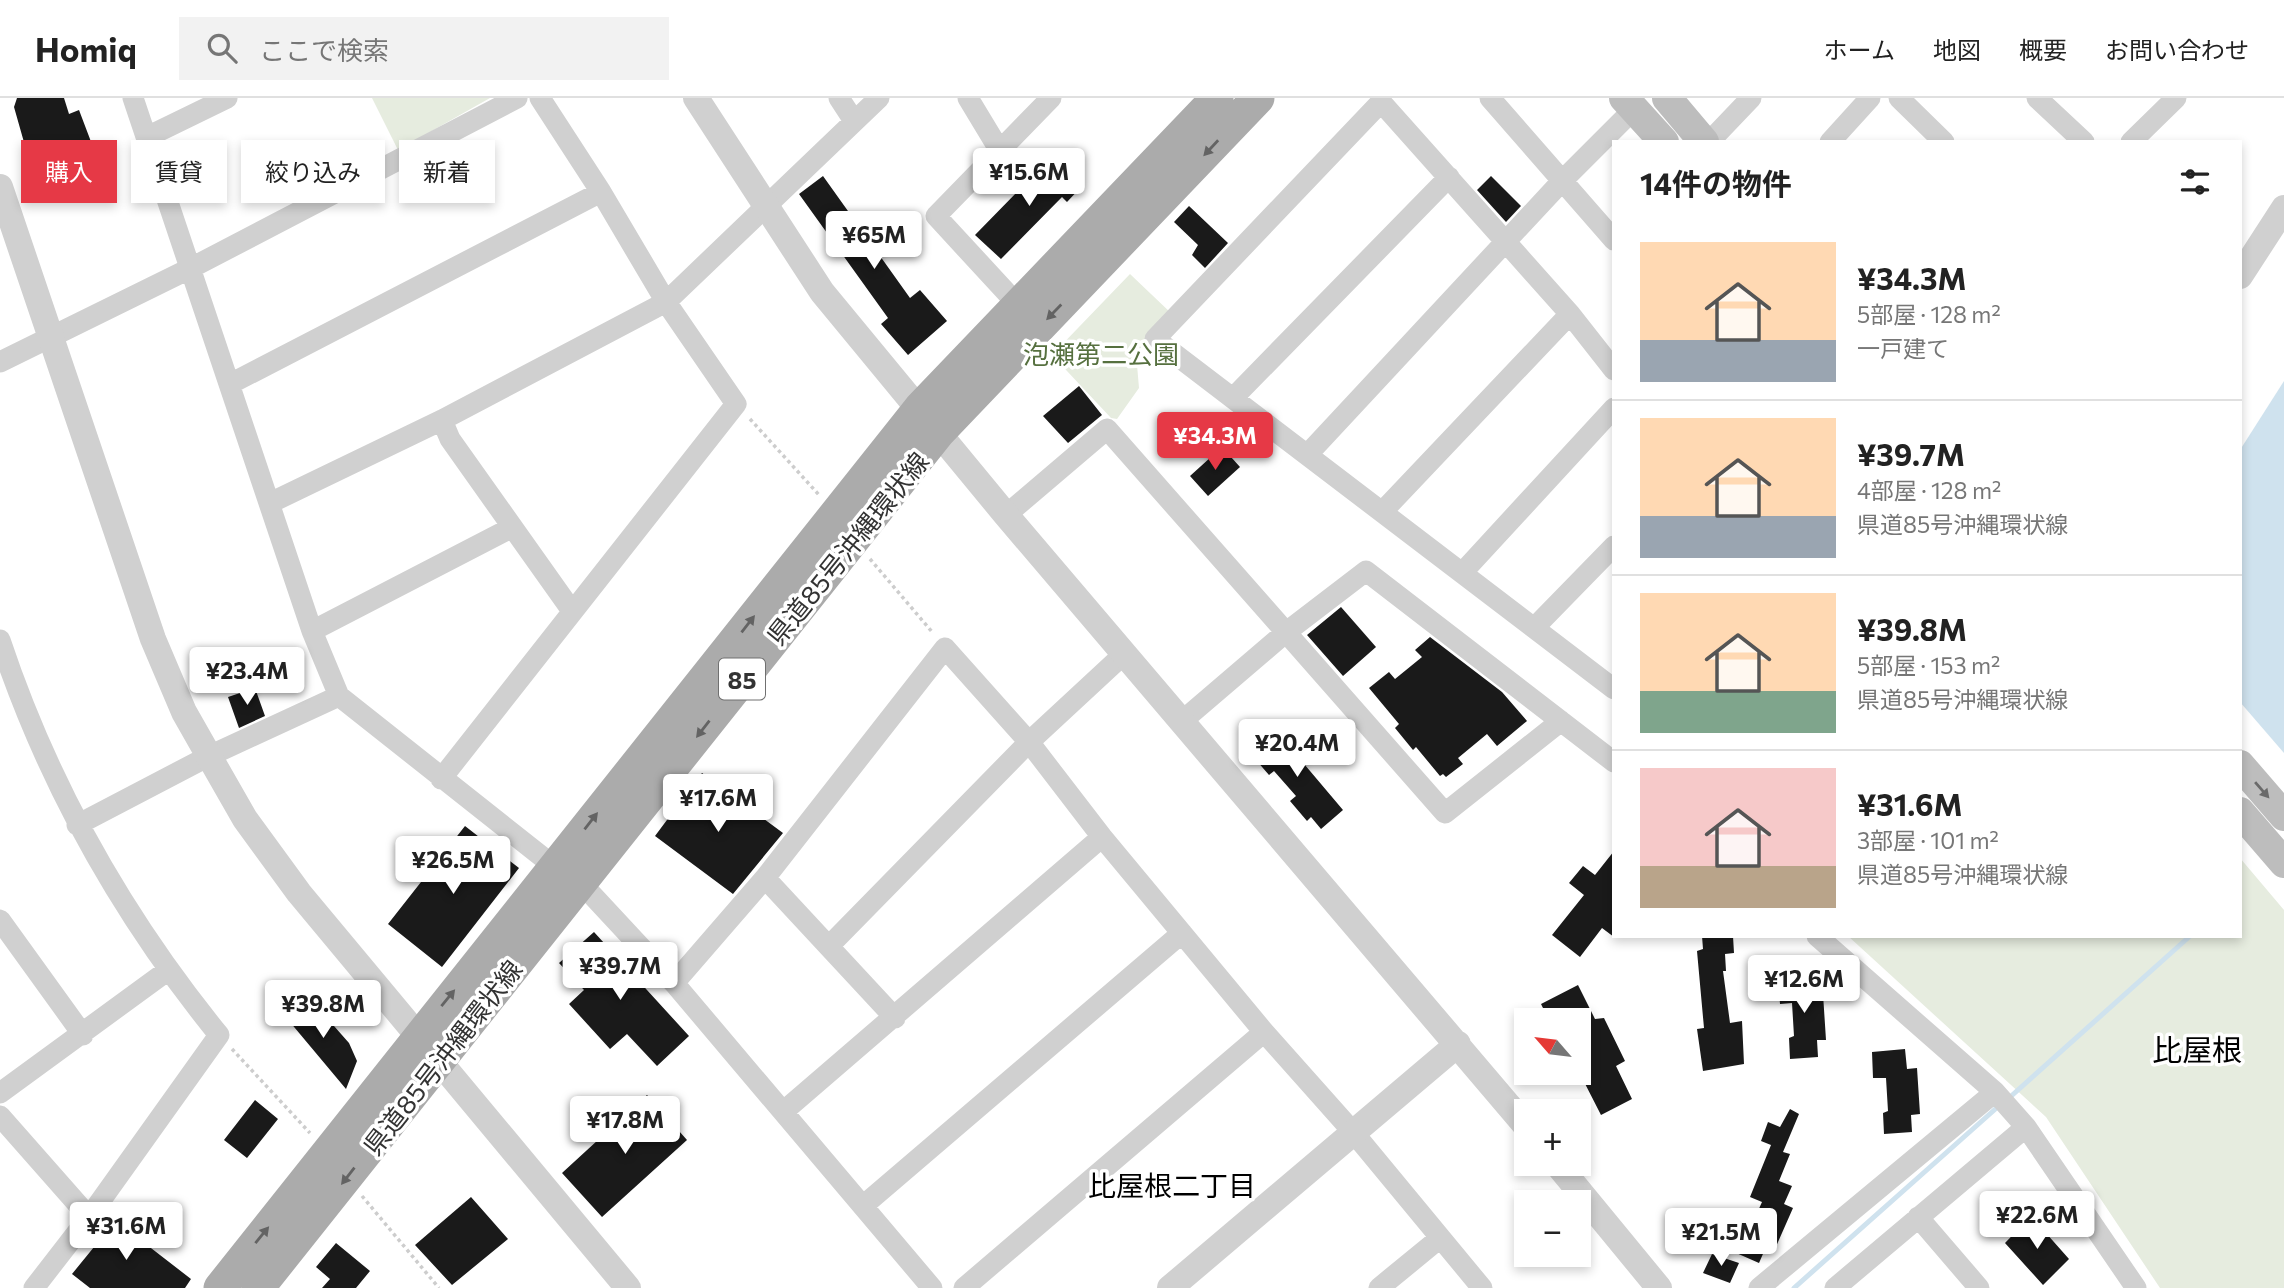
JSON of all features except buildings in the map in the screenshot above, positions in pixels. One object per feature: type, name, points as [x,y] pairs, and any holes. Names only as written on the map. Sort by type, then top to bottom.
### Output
[{"type":"main road","name":"県道85号沖縄環状線","points":[[258,1288],[337,1165],[930,420],[1018,305],[1217,98]]},
{"type":"main road","name":"県道85号沖縄環状線","points":[[930,420],[1258,98]]},
{"type":"main road","points":[[1667,98],[1704,140]]},
{"type":"main road","points":[[1629,104],[1662,140]]},
{"type":"main road","points":[[2242,767],[2284,816]]},
{"type":"main road","points":[[2242,814],[2284,863]]},
{"type":"main road","name":"県道85号沖縄環状線","points":[[219,1288],[337,1165]]},
{"type":"street","points":[[132,98],[312,631],[339,696],[441,779],[568,875],[674,983],[932,1288]]},
{"type":"street","points":[[147,137],[227,98]]},
{"type":"street","points":[[0,362],[191,268],[517,98]]},
{"type":"street","points":[[441,779],[736,404],[666,302],[601,192],[540,98]]},
{"type":"street","points":[[696,98],[822,292],[1181,722],[1514,1112]]},
{"type":"street","points":[[839,98],[854,121]]},
{"type":"street","points":[[270,503],[442,420],[666,302],[878,98]]},
{"type":"street","points":[[968,98],[1000,151]]},
{"type":"street","points":[[1018,305],[936,216],[1051,98]]},
{"type":"street","points":[[1490,98],[1612,238]]},
{"type":"street","points":[[1708,140],[1751,98]]},
{"type":"street","points":[[1832,140],[1870,98]]},
{"type":"street","points":[[1899,98],[1942,140]]},
{"type":"street","points":[[2036,98],[2082,140]]},
{"type":"street","points":[[2133,140],[2176,98]]},
{"type":"street","points":[[1612,367],[1570,314],[1381,102],[1155,339],[1612,686]]},
{"type":"street","points":[[1307,455],[1562,181],[1629,104]]},
{"type":"street","points":[[1233,398],[1449,177]]},
{"type":"street","points":[[0,187],[153,639],[184,712],[209,756],[245,819],[299,893],[427,1050],[628,1288]]},
{"type":"street","points":[[230,384],[601,192]]},
{"type":"street","points":[[2242,273],[2284,208]]},
{"type":"street","points":[[1383,511],[1570,314]]},
{"type":"street","points":[[1462,572],[1612,410]]},
{"type":"street","points":[[442,420],[450,439],[572,611]]},
{"type":"street","points":[[1006,514],[1107,429],[1445,813],[1561,721]]},
{"type":"street","points":[[312,631],[511,528]]},
{"type":"street","points":[[1534,628],[1612,548]]},
{"type":"street","points":[[1181,722],[1284,633],[1366,571],[1612,760]]},
{"type":"street","points":[[1,644],[43,750],[78,825],[167,971],[219,1035],[89,1217],[34,1288]]},
{"type":"street","points":[[674,983],[765,878],[945,648],[1029,742],[1102,837],[1482,1288]]},
{"type":"street","points":[[829,946],[1029,742],[1125,653]]},
{"type":"street","points":[[78,825],[209,756],[339,696]]},
{"type":"street","points":[[784,1111],[1102,837]]},
{"type":"street","points":[[765,878],[895,1018]]},
{"type":"street","points":[[0,920],[83,1035]]},
{"type":"street","points":[[864,1205],[1182,933]]},
{"type":"street","points":[[1818,938],[1995,1092],[2026,1127],[2136,1288]]},
{"type":"street","points":[[0,1093],[83,1035],[167,971]]},
{"type":"street","points":[[964,1288],[1264,1032]]},
{"type":"street","points":[[1170,1288],[1458,1044]]},
{"type":"street","points":[[1759,1288],[1995,1092]]},
{"type":"street","points":[[0,1116],[89,1217]]},
{"type":"street","points":[[1835,1288],[2026,1127]]},
{"type":"street","points":[[1567,1176],[1659,1288]]},
{"type":"street","points":[[1918,1217],[1979,1288]]},
{"type":"street","points":[[1379,1288],[1440,1238]]},
{"type":"path","points":[[736,404],[844,526],[945,648]]},
{"type":"path","points":[[219,1035],[337,1165],[439,1288]]},
{"type":"green space","points":[[372,98],[490,98],[416,140],[399,140],[398,150]]},
{"type":"green space","name":"泡瀬第二公園","points":[[1130,274],[1172,314],[1136,353],[1139,388],[1117,419],[1111,418],[1052,355]]},
{"type":"green space","points":[[2242,860],[2284,910],[2284,1288],[2160,1288],[2046,1117],[1850,938],[2242,938]]},
{"type":"water","points":[[2284,381],[2284,753],[2242,704],[2242,447]]},
{"type":"waterway","points":[[2009,1098],[2188,938]]},
{"type":"waterway","points":[[1794,1288],[2001,1104]]},
{"type":"district","name":"比屋根","points":[[2197,1048]]},
{"type":"district","name":"比屋根二丁目","points":[[1172,1185]]}]
